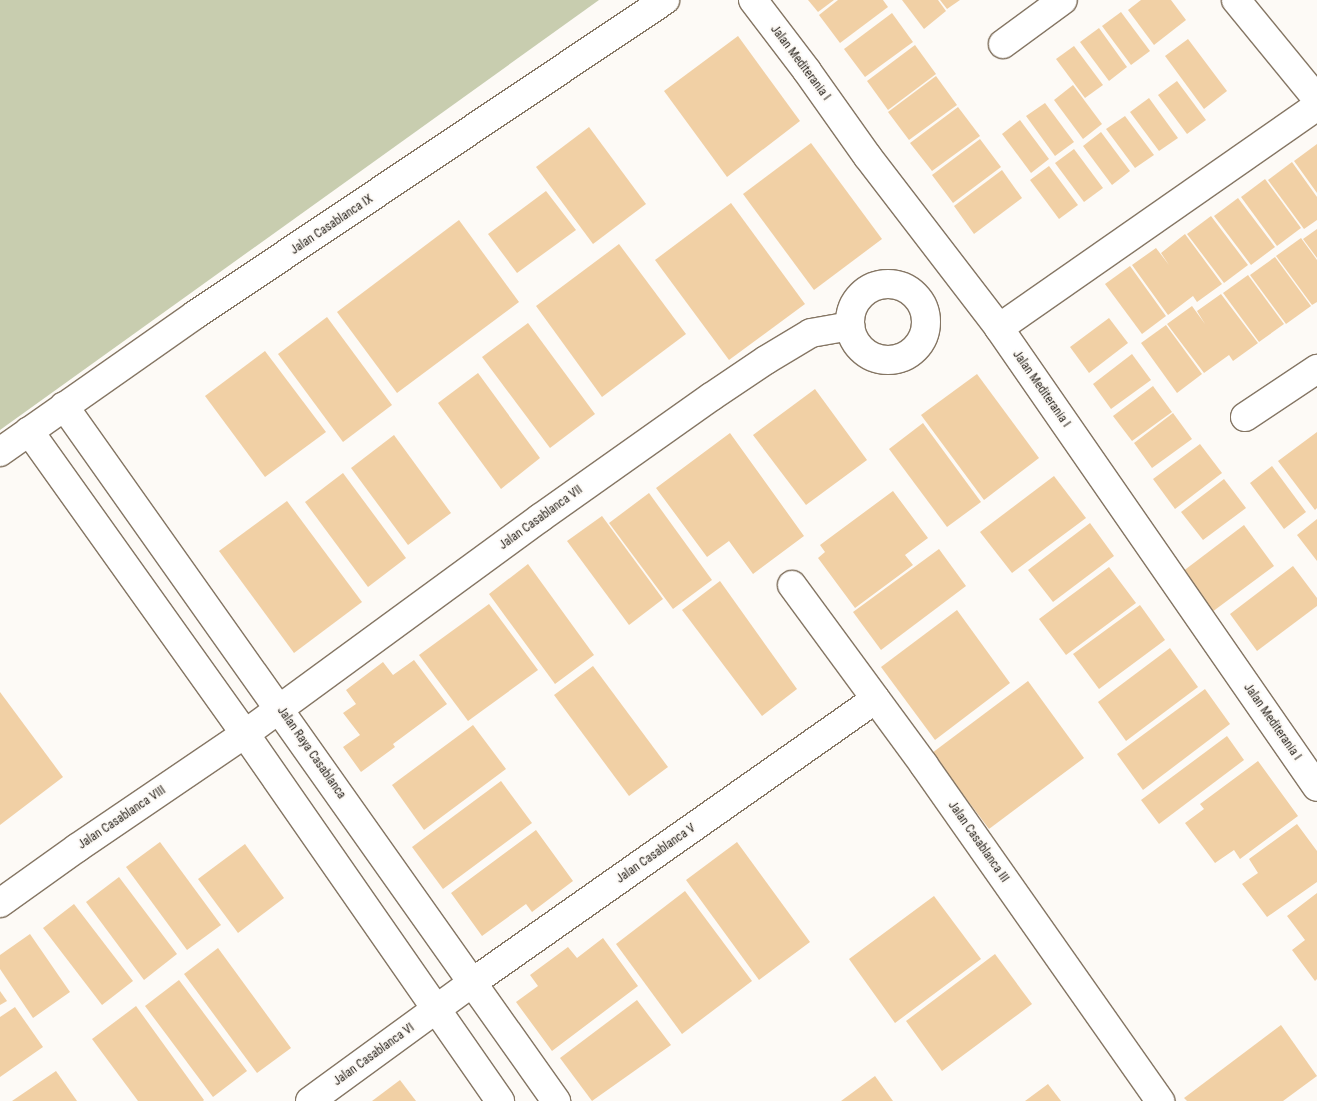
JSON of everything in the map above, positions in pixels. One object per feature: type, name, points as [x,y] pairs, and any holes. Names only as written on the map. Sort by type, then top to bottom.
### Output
[{"type":"street","name":"Jalan Casablanca IX","points":[[0,452],[195,315],[665,0]]},
{"type":"street","name":"Jalan Mediterania I","points":[[753,0],[807,71],[868,157],[999,328],[1317,786]]},
{"type":"street","points":[[1003,44],[1063,0]]},
{"type":"street","points":[[1236,0],[1317,99]]},
{"type":"street","points":[[999,328],[1317,106]]},
{"type":"street","name":"Jalan Casablanca VII","points":[[245,734],[540,518],[750,370],[811,333],[850,326]]},
{"type":"street","points":[[1245,417],[1317,369]]},
{"type":"street","name":"Jalan Raya Casablanca","points":[[64,406],[280,708],[556,1101]]},
{"type":"street","points":[[29,431],[245,734],[438,1009],[500,1101]]},
{"type":"street","name":"Jalan Casablanca III","points":[[792,585],[924,765],[1160,1101]]},
{"type":"street","name":"Jalan Casablanca V","points":[[438,1009],[473,982],[875,699]]},
{"type":"street","name":"Jalan Casablanca VIII","points":[[0,903],[77,848],[245,734]]},
{"type":"street","name":"Jalan Casablanca VI","points":[[310,1101],[438,1009]]},
{"type":"green space","points":[[0,0],[599,0],[0,430]]},
{"type":"building","points":[[808,0],[834,0],[818,12]]},
{"type":"building","points":[[838,0],[883,0],[888,7],[840,43],[819,15]]},
{"type":"building","points":[[902,0],[938,0],[946,11],[924,29]]},
{"type":"building","points":[[940,0],[960,0],[947,9]]},
{"type":"building","points":[[1141,0],[1171,0],[1186,20],[1154,45],[1128,10]]},
{"type":"building","points":[[1121,12],[1150,51],[1131,65],[1102,26]]},
{"type":"building","points":[[892,13],[913,42],[865,77],[844,49]]},
{"type":"building","points":[[1099,28],[1127,67],[1109,81],[1080,42]]},
{"type":"building","points":[[738,36],[800,121],[727,177],[664,91]]},
{"type":"building","points":[[1188,39],[1227,91],[1204,109],[1165,56]]},
{"type":"building","points":[[915,45],[936,74],[888,110],[867,81]]},
{"type":"building","points":[[1074,46],[1103,85],[1085,98],[1056,59]]},
{"type":"building","points":[[936,76],[957,105],[909,140],[888,112]]},
{"type":"building","points":[[1177,81],[1206,120],[1187,134],[1158,95]]},
{"type":"building","points":[[1073,85],[1102,124],[1083,139],[1054,100]]},
{"type":"building","points":[[1149,98],[1178,138],[1159,151],[1130,112]]},
{"type":"building","points":[[1045,103],[1074,142],[1055,156],[1026,116]]},
{"type":"building","points":[[958,107],[980,136],[932,171],[910,143]]},
{"type":"building","points":[[1125,116],[1154,155],[1135,168],[1106,129]]},
{"type":"building","points":[[1020,120],[1049,159],[1031,173],[1002,134]]},
{"type":"building","points":[[589,127],[646,204],[593,244],[536,167]]},
{"type":"building","points":[[1101,132],[1130,171],[1112,185],[1083,146]]},
{"type":"building","points":[[980,139],[1001,167],[953,203],[932,175]]},
{"type":"building","points":[[811,143],[882,239],[814,290],[743,194]]},
{"type":"building","points":[[1317,144],[1317,193],[1294,161]]},
{"type":"building","points":[[1074,149],[1103,188],[1084,202],[1055,163]]},
{"type":"building","points":[[1292,162],[1317,197],[1317,220],[1304,229],[1268,180]]},
{"type":"building","points":[[1049,166],[1078,205],[1059,219],[1030,180]]},
{"type":"building","points":[[1002,170],[1022,198],[974,234],[954,206]]},
{"type":"building","points":[[1265,179],[1301,228],[1277,246],[1241,197]]},
{"type":"building","points":[[546,191],[576,230],[517,273],[488,234]]},
{"type":"building","points":[[1238,198],[1275,247],[1251,265],[1214,216]]},
{"type":"building","points":[[731,203],[805,304],[729,360],[655,260]]},
{"type":"building","points":[[1211,216],[1248,265],[1224,283],[1187,234]]},
{"type":"building","points":[[459,220],[519,302],[397,393],[337,312]]},
{"type":"building","points":[[1317,229],[1317,258],[1303,239]]},
{"type":"building","points":[[1185,234],[1222,284],[1197,302],[1193,296],[1168,315],[1132,265],[1156,248],[1169,265],[1161,253]]},
{"type":"building","points":[[1301,238],[1317,260],[1317,302],[1312,305],[1276,256]]},
{"type":"building","points":[[619,244],[686,334],[602,397],[536,306]]},
{"type":"building","points":[[1275,257],[1311,306],[1286,324],[1250,275]]},
{"type":"building","points":[[1130,266],[1166,316],[1142,334],[1105,284]]},
{"type":"building","points":[[1248,275],[1284,324],[1259,342],[1223,293]]},
{"type":"building","points":[[1221,294],[1258,343],[1233,361],[1229,355],[1204,373],[1167,324],[1192,306],[1205,324],[1197,311]]},
{"type":"building","points":[[327,317],[392,405],[343,442],[278,354]]},
{"type":"building","points":[[1109,318],[1128,343],[1089,373],[1070,347]]},
{"type":"building","points":[[528,323],[595,414],[550,448],[482,357]]},
{"type":"building","points":[[1166,325],[1202,374],[1177,393],[1141,343]]},
{"type":"building","points":[[265,351],[326,432],[265,477],[205,396]]},
{"type":"building","points":[[1132,354],[1151,380],[1111,409],[1093,384]]},
{"type":"building","points":[[478,373],[540,458],[501,489],[438,403]]},
{"type":"building","points":[[977,374],[1039,458],[984,500],[921,415]]},
{"type":"building","points":[[1153,386],[1172,412],[1132,441],[1113,416]]},
{"type":"building","points":[[815,389],[867,460],[806,505],[753,435]]},
{"type":"building","points":[[1173,413],[1192,439],[1152,468],[1134,443]]},
{"type":"building","points":[[923,423],[981,502],[947,527],[889,449]]},
{"type":"building","points":[[1317,432],[1317,508],[1315,510],[1278,461]]},
{"type":"building","points":[[730,433],[804,536],[753,574],[729,541],[707,557],[656,488]]},
{"type":"building","points":[[394,435],[451,513],[408,545],[351,468]]},
{"type":"building","points":[[1200,444],[1222,473],[1175,509],[1153,479]]},
{"type":"building","points":[[1272,466],[1306,512],[1284,529],[1250,483]]},
{"type":"building","points":[[343,473],[406,558],[368,587],[305,502]]},
{"type":"building","points":[[1054,476],[1086,518],[1012,573],[980,532]]},
{"type":"building","points":[[1224,479],[1246,508],[1203,540],[1181,512]]},
{"type":"building","points":[[893,491],[928,538],[905,555],[913,565],[855,608],[818,558],[825,552],[820,545]]},
{"type":"building","points":[[649,493],[712,580],[673,609],[609,523]]},
{"type":"building","points":[[287,501],[362,602],[294,653],[219,551]]},
{"type":"building","points":[[602,516],[663,599],[629,625],[567,541]]},
{"type":"building","points":[[1317,519],[1317,561],[1297,535]]},
{"type":"building","points":[[1090,523],[1114,556],[1053,602],[1028,570]]},
{"type":"building","points":[[1244,525],[1274,566],[1208,615],[1178,575]]},
{"type":"building","points":[[939,549],[966,586],[881,650],[853,612]]},
{"type":"building","points":[[528,564],[594,655],[555,684],[489,594]]},
{"type":"building","points":[[1293,566],[1317,598],[1317,606],[1257,651],[1230,614]]},
{"type":"building","points":[[1109,567],[1136,603],[1066,655],[1039,619]]},
{"type":"building","points":[[720,581],[797,689],[762,716],[682,610]]},
{"type":"building","points":[[489,604],[538,670],[468,721],[419,655]]},
{"type":"building","points":[[1140,605],[1165,640],[1099,689],[1073,654]]},
{"type":"building","points":[[957,610],[1010,683],[935,740],[881,667]]},
{"type":"building","points":[[1170,648],[1198,687],[1126,741],[1098,702]]},
{"type":"building","points":[[414,660],[447,704],[393,744],[395,747],[361,772],[343,747],[360,735],[343,713],[356,704],[346,690],[383,662],[393,675]]},
{"type":"building","points":[[593,666],[668,767],[629,796],[554,695]]},
{"type":"building","points":[[1028,681],[1084,758],[989,829],[932,753]]},
{"type":"building","points":[[1205,689],[1230,724],[1143,790],[1117,754]]},
{"type":"building","points":[[0,692],[63,777],[0,825]]},
{"type":"building","points":[[473,725],[506,769],[424,830],[392,785]]},
{"type":"building","points":[[1227,736],[1244,760],[1159,824],[1141,800]]},
{"type":"building","points":[[1258,761],[1298,816],[1240,859],[1234,850],[1215,863],[1185,823],[1204,809],[1200,804]]},
{"type":"building","points":[[501,781],[532,823],[443,889],[412,847]]},
{"type":"building","points":[[1297,824],[1317,851],[1317,882],[1267,917],[1242,884],[1258,873],[1249,859]]},
{"type":"building","points":[[536,830],[573,881],[532,912],[526,904],[482,936],[451,893]]},
{"type":"building","points":[[160,842],[221,925],[187,950],[126,867]]},
{"type":"building","points":[[737,842],[810,942],[759,980],[686,880]]},
{"type":"building","points":[[245,844],[284,898],[238,933],[198,879]]},
{"type":"building","points":[[119,877],[177,954],[144,980],[86,902]]},
{"type":"building","points":[[685,891],[752,981],[682,1034],[616,944]]},
{"type":"building","points":[[1317,893],[1317,979],[1315,981],[1292,950],[1305,940],[1287,916]]},
{"type":"building","points":[[934,896],[981,959],[895,1023],[849,959]]},
{"type":"building","points":[[74,904],[133,981],[102,1005],[43,928]]},
{"type":"building","points":[[30,934],[70,992],[33,1018],[0,969],[0,955]]},
{"type":"building","points":[[603,938],[638,986],[552,1051],[516,1002],[538,986],[530,975],[568,947],[577,958]]},
{"type":"building","points":[[218,948],[291,1048],[257,1073],[184,974]]},
{"type":"building","points":[[995,954],[1032,1004],[942,1071],[906,1021]]},
{"type":"building","points":[[179,980],[247,1071],[213,1097],[145,1006]]},
{"type":"building","points":[[0,991],[7,1001],[0,1005]]},
{"type":"building","points":[[637,1000],[671,1045],[592,1101],[560,1058]]},
{"type":"building","points":[[136,1006],[203,1101],[138,1101],[92,1039]]},
{"type":"building","points":[[15,1007],[43,1047],[0,1077],[0,1017]]},
{"type":"building","points":[[1281,1025],[1317,1076],[1283,1101],[1187,1101],[1184,1098]]},
{"type":"building","points":[[56,1071],[77,1101],[12,1101]]},
{"type":"building","points":[[875,1076],[893,1101],[841,1101]]},
{"type":"building","points":[[400,1080],[416,1101],[372,1101]]},
{"type":"building","points":[[1048,1084],[1061,1101],[1025,1101]]}]
